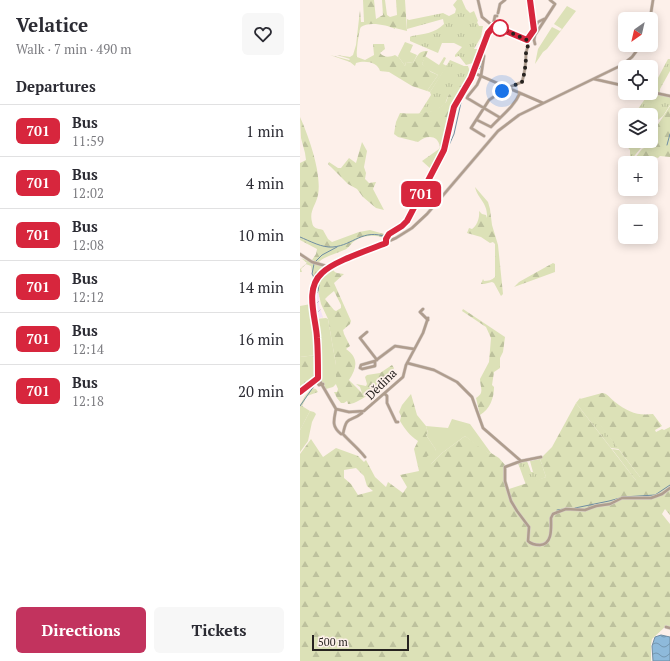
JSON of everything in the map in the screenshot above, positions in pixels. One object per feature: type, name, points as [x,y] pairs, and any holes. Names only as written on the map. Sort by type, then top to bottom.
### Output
[{"type":"street","points":[[478,0],[482,17],[493,26],[527,40]]},
{"type":"street","points":[[386,243],[387,237],[403,225],[408,219],[444,150],[454,107],[475,73],[488,33],[493,26],[500,4],[504,0]]},
{"type":"street","points":[[530,0],[534,30]]},
{"type":"street","points":[[535,44],[535,35],[555,4],[550,0]]},
{"type":"street","points":[[651,12],[653,0]]},
{"type":"street","points":[[527,40],[538,22],[545,19]]},
{"type":"street","points":[[484,136],[471,128],[492,97],[522,82],[527,59],[526,52],[529,45],[527,40]]},
{"type":"street","points":[[481,51],[484,56],[480,76],[477,85],[467,97],[499,117]]},
{"type":"street","points":[[365,457],[358,448],[345,439],[343,434],[337,431],[333,423],[336,409],[323,384],[319,385],[317,379],[317,338],[312,300],[313,287],[316,280],[329,268],[408,232],[419,222],[505,124],[519,115],[622,65],[636,52]]},
{"type":"street","points":[[475,73],[543,104]]},
{"type":"street","points":[[594,79],[618,84]]},
{"type":"street","points":[[477,120],[490,127],[516,102],[520,93]]},
{"type":"street","points":[[658,93],[670,96]]},
{"type":"street","points":[[300,254],[315,263],[329,268]]},
{"type":"street","name":"Dědina","points":[[343,434],[347,420],[359,416],[403,378],[407,363],[423,333],[428,319],[419,313],[423,309]]},
{"type":"street","points":[[367,332],[360,338],[376,360],[375,366],[362,369],[359,367],[361,365],[376,360],[395,346],[414,349]]},
{"type":"street","points":[[407,363],[434,370],[457,382],[474,401],[483,428],[521,461]]},
{"type":"street","points":[[300,392],[317,379]]},
{"type":"street","points":[[385,394],[387,396],[387,403],[396,422],[398,422]]},
{"type":"street","points":[[336,409],[349,412],[362,412]]},
{"type":"street","points":[[541,458],[521,461],[505,467],[505,480],[511,501],[528,527],[528,541],[538,545],[546,544],[549,539],[551,528],[550,518],[554,513],[566,510],[585,510],[596,506],[610,504],[622,498],[651,498],[662,494],[670,488]]},
{"type":"street","points":[[666,627],[670,628]]},
{"type":"shaded area","points":[[316,282],[319,292],[319,305],[323,317],[316,319],[313,294]]},
{"type":"green space","points":[[363,0],[374,0],[376,19],[383,15],[382,0],[385,0],[387,15],[390,17],[397,15],[396,0],[405,0],[407,31],[378,24],[364,25],[361,27],[359,32],[357,57],[365,60],[374,55],[373,44],[384,44],[385,49],[380,53],[389,57],[395,55],[398,56],[405,66],[406,62],[413,63],[422,51],[428,51],[422,64],[431,72],[438,75],[427,91],[412,86],[389,72],[380,71],[377,66],[371,62],[356,63],[355,66],[350,62],[330,55],[349,60],[350,59],[337,55],[350,57],[353,55],[356,45],[360,10],[361,22],[364,22]]},
{"type":"green space","points":[[457,0],[462,0],[466,9],[470,13],[474,11],[479,26],[483,26],[481,37],[474,49],[479,49],[476,62],[466,65],[459,56],[455,57],[462,47],[454,43],[442,43],[438,53],[410,41],[410,37],[412,36],[429,33],[441,27],[444,24],[443,19],[407,29],[407,19],[409,20],[443,13],[449,16],[455,13],[456,9],[453,5]]},
{"type":"green space","points":[[567,6],[576,11],[535,64],[538,49],[552,27],[560,31],[562,29],[554,24]]},
{"type":"green space","points":[[405,42],[413,45],[410,52],[417,55],[413,63],[406,62],[405,66],[398,56]]},
{"type":"green space","points":[[425,56],[439,65],[444,57],[446,58],[443,64],[447,66],[430,92],[427,91],[438,75],[426,69],[422,64]]},
{"type":"green space","points":[[668,59],[670,59],[670,71],[660,89],[660,92],[658,92],[658,78]]},
{"type":"green space","points":[[450,60],[464,66],[468,66],[470,72],[473,72],[465,88],[463,84],[448,96],[445,104],[435,111],[419,114],[431,95],[430,92]]},
{"type":"green space","points":[[463,84],[465,88],[453,107],[445,145],[432,170],[422,161],[439,149],[440,147],[437,140],[428,137],[418,142],[398,137],[394,134],[396,122],[400,113],[423,113],[439,108],[446,102],[448,96],[453,91]]},
{"type":"green space","points":[[658,94],[670,96],[670,105],[663,116],[658,120],[658,108],[639,108],[644,100],[658,100]]},
{"type":"green space","points":[[670,106],[670,157],[660,156],[658,158],[658,156],[636,156],[644,148],[658,148],[658,124]]},
{"type":"green space","points":[[300,117],[311,145],[318,177],[318,195],[311,215],[313,226],[323,230],[328,239],[332,242],[359,232],[370,230],[384,234],[395,228],[384,238],[376,236],[364,237],[353,242],[348,248],[327,257],[318,263],[312,260],[317,249],[300,240],[300,163],[306,160],[301,138]]},
{"type":"green space","points":[[362,142],[367,151],[364,167],[366,173],[365,179],[369,183],[376,182],[373,189],[384,210],[376,208],[363,197],[357,189],[348,184],[328,164],[329,162],[338,168],[341,168],[349,158],[356,163]]},
{"type":"green space","points":[[628,148],[641,148],[634,156],[630,156],[630,150]]},
{"type":"green space","points":[[475,187],[488,202],[490,209],[492,225],[498,245],[503,294],[501,296],[494,283],[481,284],[483,279],[484,281],[487,281],[495,277],[495,244],[493,242],[490,243],[481,237],[467,233],[469,228],[474,228],[477,224],[479,211],[486,215],[487,218],[486,208]]},
{"type":"green space","points":[[301,258],[323,267],[320,274],[337,265],[333,270],[336,273],[344,274],[334,283],[351,321],[350,324],[343,330],[350,346],[346,349],[355,360],[354,371],[349,380],[362,393],[360,387],[356,384],[366,386],[367,384],[365,377],[367,375],[380,373],[392,365],[394,368],[387,378],[367,396],[353,403],[348,404],[347,401],[341,403],[334,392],[337,392],[338,389],[335,382],[336,365],[328,319],[321,304],[316,282],[314,282],[311,288],[313,280],[311,266],[306,264],[301,269],[302,272],[300,272],[300,269],[307,263]],"holes":[[[334,291],[341,308],[336,311],[325,299]]]},
{"type":"green space","points":[[553,263],[555,264],[555,272],[514,287],[519,282]]},
{"type":"green space","points":[[311,304],[316,337],[316,355],[300,357],[300,306]]},
{"type":"green space","points":[[463,309],[505,337],[503,352],[500,358],[500,368],[494,372],[492,399],[486,410],[480,415],[476,398],[481,392],[480,379],[489,362],[491,338],[486,327],[462,311]]},
{"type":"green space","points":[[316,319],[328,319],[336,365],[336,384],[333,387],[326,389],[320,379],[319,373]]},
{"type":"green space","points":[[316,355],[316,378],[300,390],[300,357]]},
{"type":"green space","points":[[312,388],[316,389],[318,392],[307,396],[302,406],[310,411],[300,430],[300,405]]},
{"type":"green space","points":[[604,393],[629,411],[637,414],[653,414],[662,426],[655,430],[656,432],[670,427],[670,515],[665,509],[662,514],[670,524],[670,628],[666,626],[652,639],[651,661],[300,661],[300,454],[311,439],[323,457],[336,448],[358,456],[364,462],[366,460],[375,477],[386,487],[388,482],[403,493],[407,487],[400,475],[419,471],[414,449],[418,441],[410,434],[400,421],[401,416],[399,412],[402,405],[411,394],[417,415],[426,426],[428,433],[426,435],[436,450],[431,464],[442,453],[465,436],[490,454],[491,453],[499,458],[505,465],[506,480],[509,489],[546,477],[540,459],[552,447],[576,403],[634,478],[636,480],[640,480],[640,477],[580,399]],"holes":[[[356,468],[364,476],[367,486],[373,491],[358,495],[351,484],[344,478],[344,470]]]},
{"type":"green space","points":[[580,398],[619,449],[611,448],[576,403]]},
{"type":"green space","points":[[310,411],[316,414],[312,422],[308,441],[300,452],[300,430]]},
{"type":"green space","points":[[452,419],[470,424],[491,453],[490,454],[480,448],[465,436],[442,453],[431,464],[425,458],[436,450],[426,435],[428,433],[426,426],[448,428]]},
{"type":"green space","points":[[612,449],[619,450],[640,477],[640,480],[636,480],[634,478]]},
{"type":"green space","points":[[540,459],[546,477],[526,485],[518,463],[527,461],[531,472],[533,472],[530,461]]},
{"type":"water","points":[[661,635],[670,637],[670,661],[653,661],[652,646],[655,637]]},
{"type":"waterway","points":[[480,50],[485,36]]},
{"type":"waterway","points":[[392,233],[403,228],[407,223],[450,143],[454,134],[462,98],[482,63]]},
{"type":"waterway","points":[[667,145],[670,134]]},
{"type":"waterway","points":[[300,237],[316,244],[329,247],[340,246],[371,234],[387,237]]},
{"type":"waterway","points":[[315,262],[322,255],[337,247]]},
{"type":"waterway","points":[[314,264],[312,274],[319,285],[318,291]]},
{"type":"waterway","points":[[300,406],[314,386]]},
{"type":"waterway","points":[[623,497],[655,495],[670,485]]},
{"type":"waterway","points":[[575,508],[620,498]]},
{"type":"waterway","points":[[557,510],[564,509]]},
{"type":"bus line","name":"701","points":[[300,392],[318,378],[317,338],[312,300],[313,287],[318,277],[331,267],[386,243],[385,242],[389,234],[405,223],[446,146],[452,112],[469,84],[481,49],[490,29],[494,26],[527,40],[534,30],[530,0]]},
{"type":"route","points":[[500,28],[527,40],[529,45],[526,52],[527,59],[522,82],[502,91]]}]
